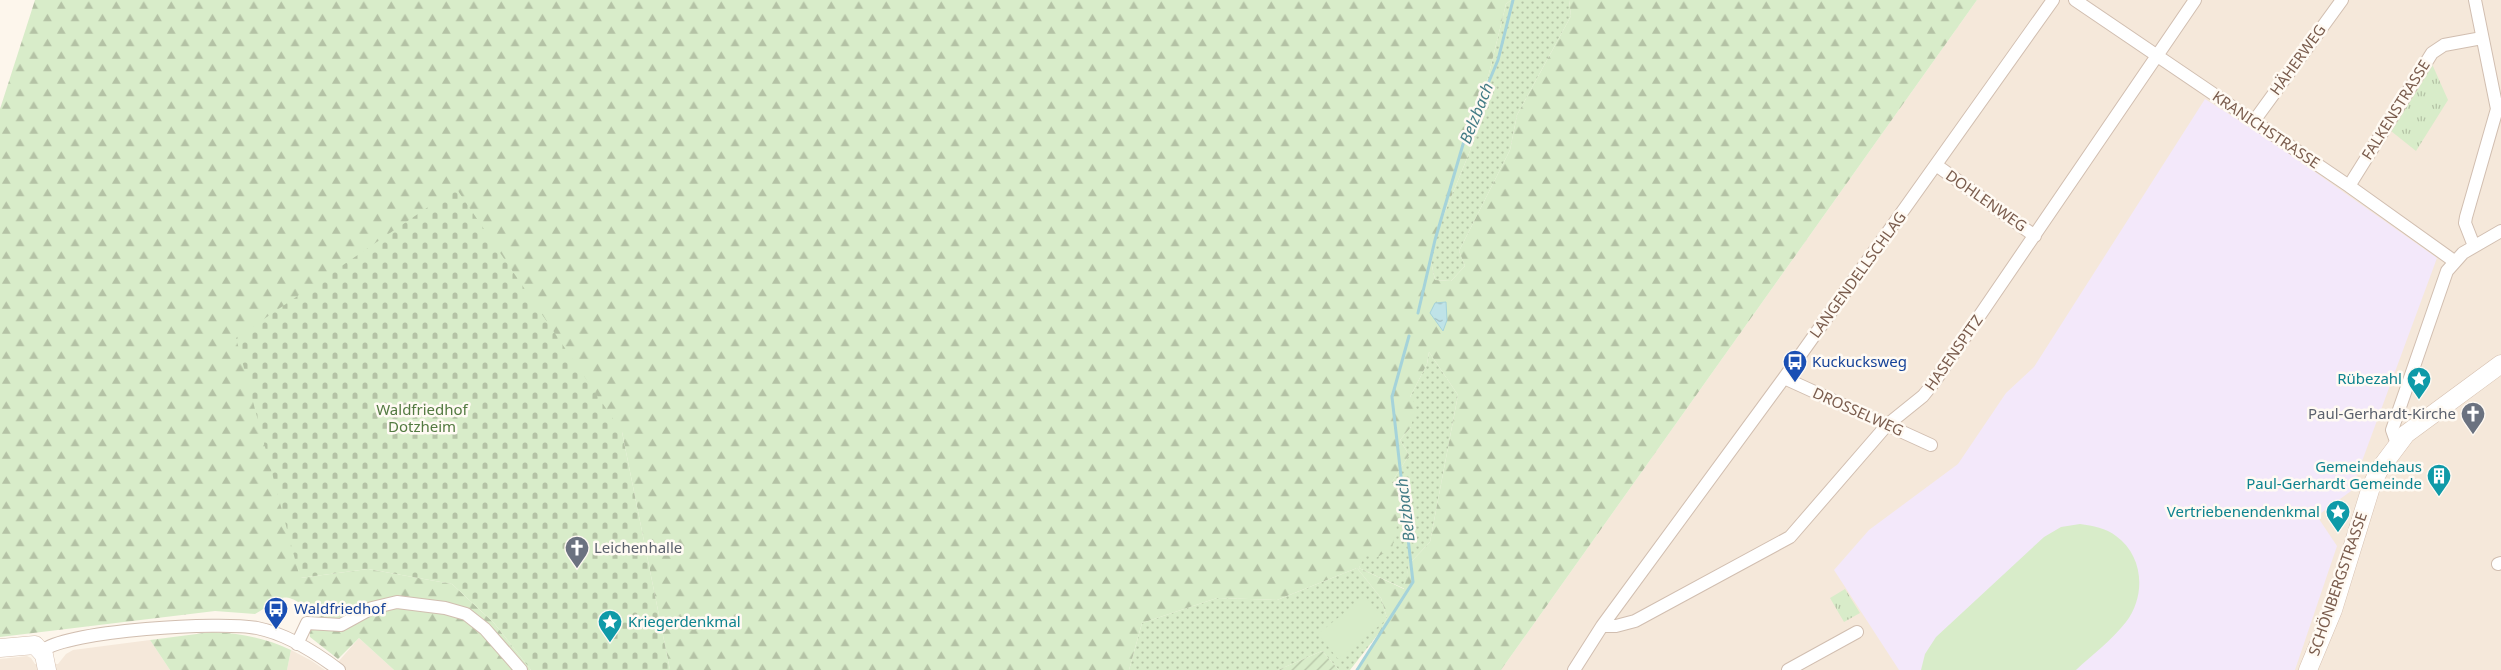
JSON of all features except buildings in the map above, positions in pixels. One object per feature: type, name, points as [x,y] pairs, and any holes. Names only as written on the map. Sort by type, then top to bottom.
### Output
[{"type":"street","name":"LANGENDELLSCHLAG","points":[[1574,670],[1602,626],[1784,378],[2053,0]]},
{"type":"street","name":"KRANICHSTRASSE","points":[[2076,0],[2254,121],[2454,261]]},
{"type":"street","name":"HASENSPITZ","points":[[1602,626],[1616,626],[1635,621],[1790,537],[1887,425],[1923,396],[1935,382],[2194,0]]},
{"type":"street","name":"HÄHERWEG","points":[[2254,121],[2342,0]]},
{"type":"street","points":[[2474,246],[2465,223],[2466,217],[2497,109],[2475,0]]},
{"type":"street","name":"FALKENSTRASSE","points":[[2348,186],[2432,53],[2444,45],[2482,38]]},
{"type":"street","name":"DOHLENWEG","points":[[1936,166],[2035,236]]},
{"type":"street","points":[[2396,444],[2392,430],[2442,283],[2454,261],[2474,246],[2501,231]]},
{"type":"street","name":"SCHÖNBERGSTRASSE","points":[[2308,670],[2332,610],[2371,487],[2379,470],[2396,444],[2414,428],[2501,364]]},
{"type":"street","name":"DROSSELWEG","points":[[1784,378],[1931,445]]},
{"type":"street","points":[[298,644],[307,623],[341,625],[377,606],[397,602],[426,604],[466,614],[485,629],[521,670]]},
{"type":"street","points":[[42,651],[55,643],[126,631],[215,624],[256,628],[273,632],[298,644],[338,670]]},
{"type":"street","points":[[1788,670],[1857,632]]},
{"type":"street","points":[[0,648],[32,645],[42,651],[46,659],[46,670]]},
{"type":"shaded area","points":[[1977,0],[2501,0],[2501,670],[1501,670]]},
{"type":"shaded area","points":[[2205,99],[2264,136],[2437,258],[2351,491],[2317,516],[2337,546],[2295,670],[1899,670],[1834,570],[1869,530],[1958,464],[2006,393],[2034,367]]},
{"type":"shaded area","points":[[359,638],[394,670],[331,670]]},
{"type":"shaded area","points":[[150,640],[170,670],[0,670],[0,659],[27,656],[35,664],[58,664],[66,654],[73,650]]},
{"type":"shaded area","points":[[291,650],[312,661],[325,670],[287,670]]},
{"type":"green space","points":[[35,0],[1511,0],[1506,4],[1470,151],[1438,229],[1431,261],[1435,280],[1451,281],[1465,266],[1459,251],[1510,150],[1517,115],[1571,16],[1569,0],[1977,0],[1501,670],[1358,670],[1387,618],[1381,598],[1357,568],[1277,600],[1217,598],[1142,623],[1129,670],[670,670],[622,432],[300,578],[368,569],[452,584],[494,623],[531,670],[394,670],[359,638],[338,659],[310,637],[310,616],[308,611],[302,605],[286,598],[276,600],[255,614],[215,611],[0,637],[0,109]],"holes":[[[1429,352],[1458,395],[1430,542],[1409,564],[1404,589],[1359,568],[1366,553],[1376,558],[1392,548],[1403,496],[1392,482],[1409,455],[1400,440],[1411,427],[1416,405],[1410,397],[1427,364]]]},
{"type":"green space","points":[[1511,0],[1569,0],[1571,16],[1517,115],[1510,150],[1459,251],[1465,266],[1451,281],[1435,280],[1431,261],[1438,229],[1470,151],[1506,4]]},
{"type":"green space","points":[[2432,64],[2448,100],[2416,151],[2391,131]]},
{"type":"green space","name":"Waldfriedhof Dotzheim","points":[[456,188],[622,432],[670,670],[531,670],[494,623],[452,584],[368,569],[300,578],[236,338]]},
{"type":"green space","points":[[1429,352],[1458,395],[1430,542],[1409,564],[1405,589],[1359,568],[1392,482],[1409,455],[1400,440],[1411,427],[1410,397],[1427,364]]},
{"type":"green space","points":[[2080,524],[2104,529],[2112,533],[2125,544],[2137,565],[2139,589],[2132,612],[2120,629],[2102,647],[2076,670],[1921,670],[1925,654],[1936,637],[2044,537],[2061,527]]},
{"type":"green space","points":[[1357,568],[1381,598],[1387,618],[1379,633],[1350,670],[1339,670],[1322,651],[1278,670],[1129,670],[1142,623],[1217,598],[1277,600]]},
{"type":"green space","points":[[1845,589],[1860,613],[1844,622],[1830,598]]},
{"type":"green space","points":[[1365,596],[1385,621],[1338,659],[1318,634]]},
{"type":"green space","points":[[212,632],[253,637],[291,650],[287,670],[170,670],[150,640]]},
{"type":"green space","points":[[1322,651],[1339,670],[1278,670]]},
{"type":"water","points":[[1446,302],[1447,320],[1443,331],[1430,313],[1435,303]]},
{"type":"waterway","name":"Belzbach","points":[[1418,313],[1435,240],[1464,141],[1498,60],[1513,0]]},
{"type":"waterway","name":"Belzbach","points":[[1357,670],[1413,582],[1392,397],[1409,336]]},
{"type":"place","name":"Kuckucksweg","points":[[1795,383]]},
{"type":"place","name":"Rübezahl","points":[[2419,400]]},
{"type":"place","name":"Paul-Gerhardt-Kirche","points":[[2473,435]]},
{"type":"place","name":"Gemeindehaus Paul-Gerhardt Gemeinde","points":[[2439,497]]},
{"type":"place","name":"Vertriebenendenkmal","points":[[2338,533]]},
{"type":"place","name":"Leichenhalle","points":[[577,569]]},
{"type":"place","name":"Waldfriedhof","points":[[276,630]]},
{"type":"place","name":"Kriegerdenkmal","points":[[610,643]]}]
